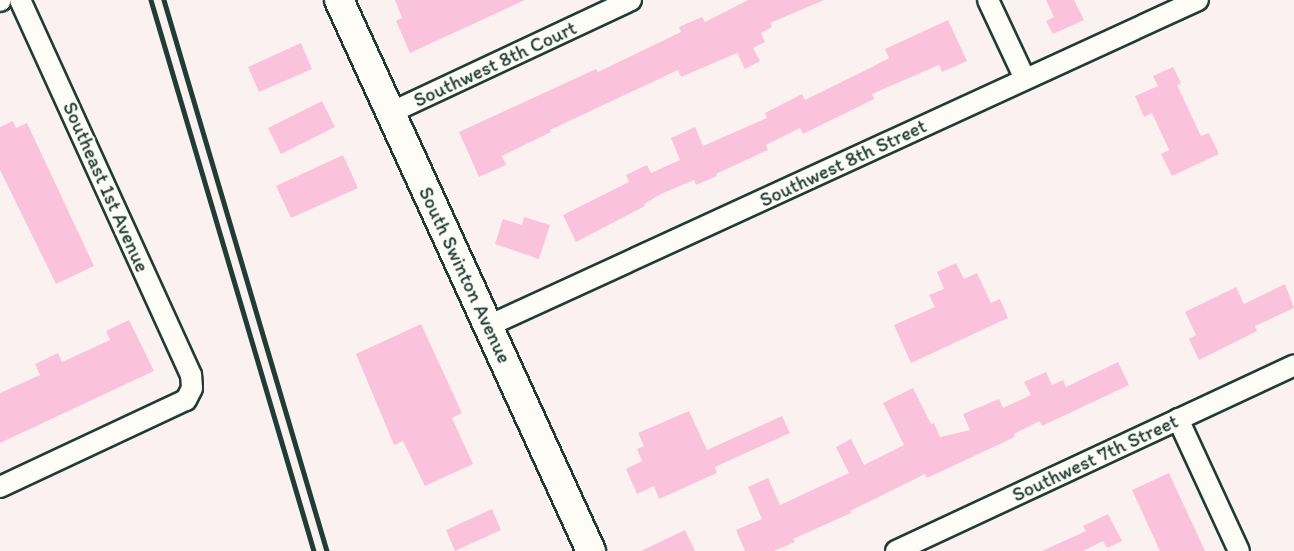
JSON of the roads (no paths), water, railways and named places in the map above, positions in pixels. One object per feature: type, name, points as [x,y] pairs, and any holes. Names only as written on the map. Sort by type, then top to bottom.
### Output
[{"type":"street","name":"Southeast 1st Avenue","points":[[0,488],[186,400],[192,388],[191,375],[20,0]]},
{"type":"street","name":"South Swinton Avenue","points":[[339,0],[591,551]]},
{"type":"street","name":"Southwest 8th Court","points":[[390,113],[631,0]]},
{"type":"street","points":[[988,0],[1025,79]]},
{"type":"street","name":"Southwest 8th Street","points":[[488,326],[1198,0]]},
{"type":"street","name":"Southwest 7th Street","points":[[896,551],[1294,365]]},
{"type":"street","points":[[1178,419],[1239,551]]},
{"type":"railway","points":[[151,0],[314,551]]},
{"type":"railway","points":[[164,0],[327,551]]}]
